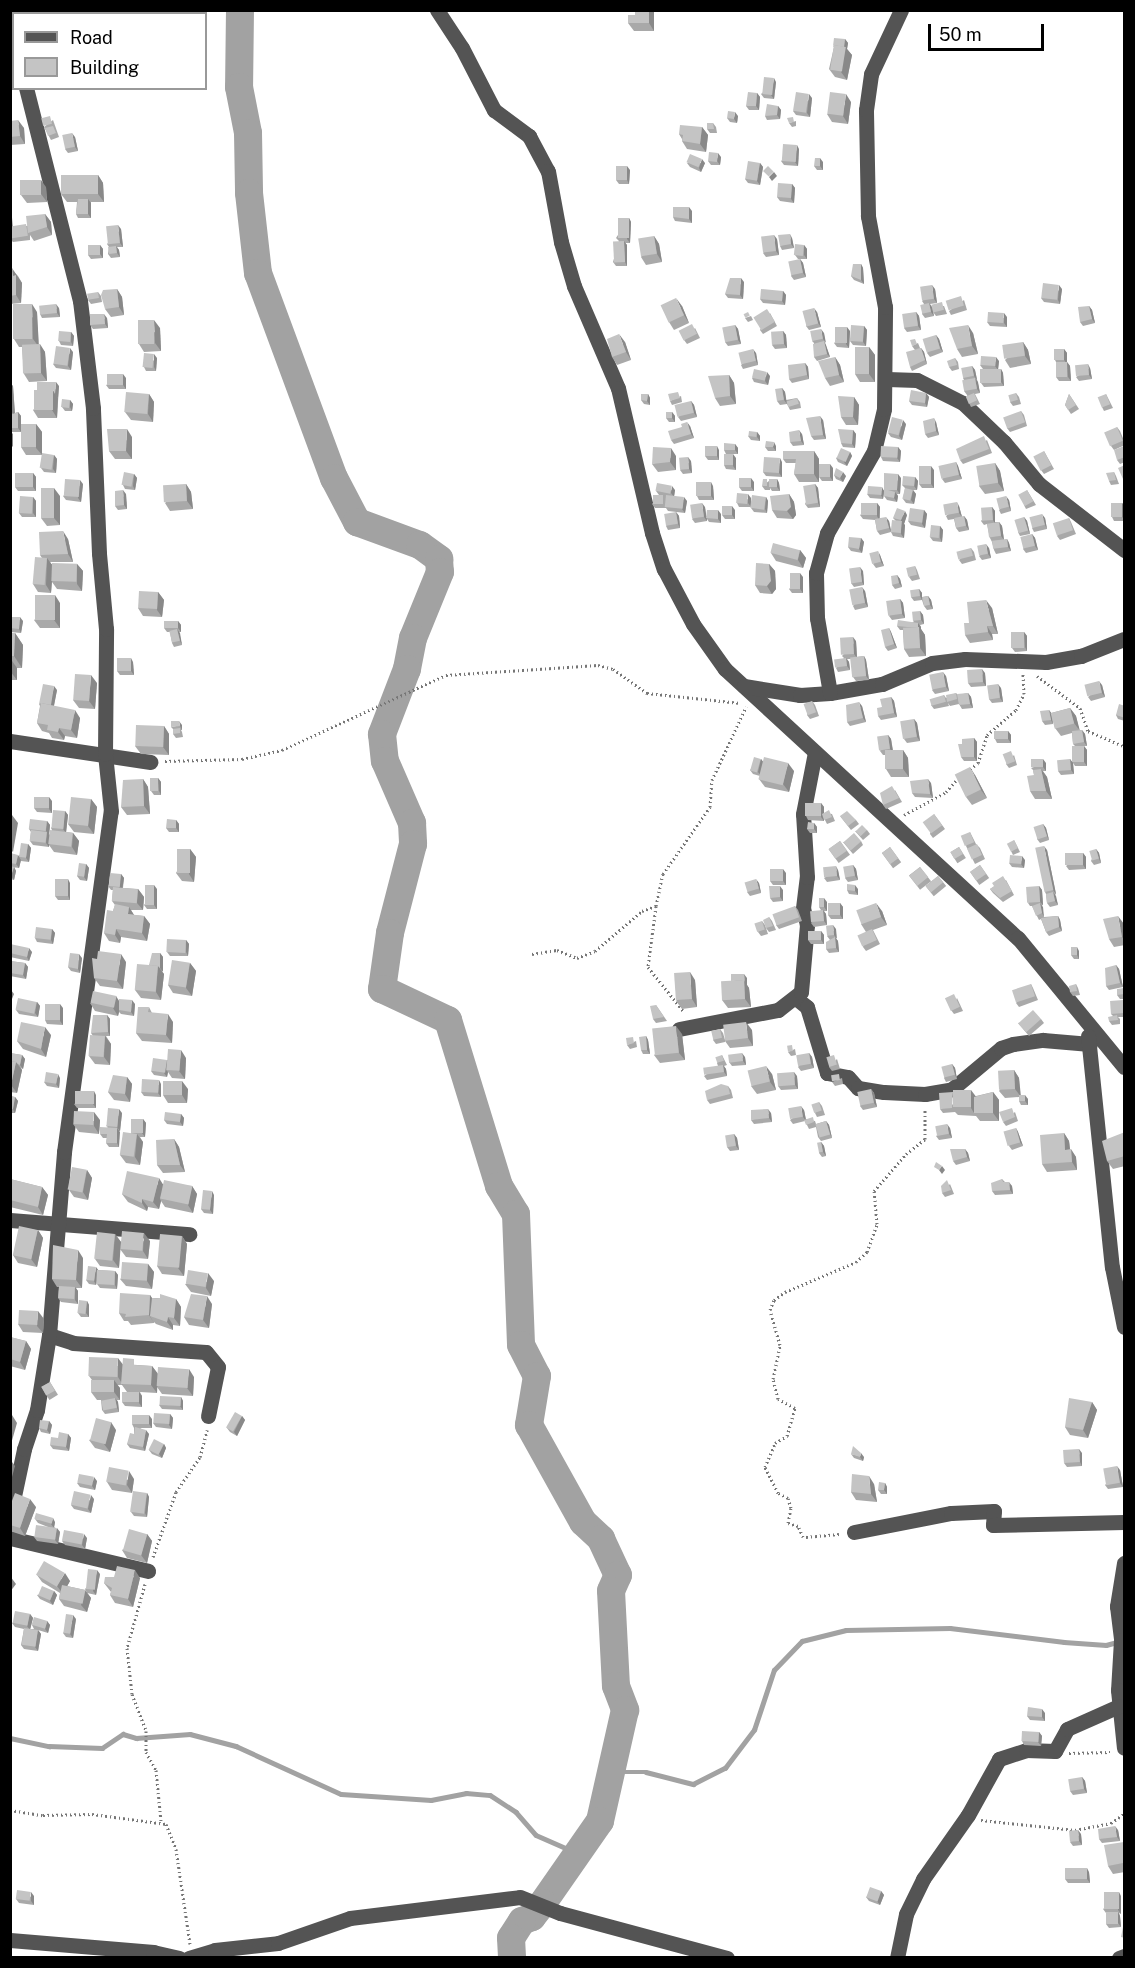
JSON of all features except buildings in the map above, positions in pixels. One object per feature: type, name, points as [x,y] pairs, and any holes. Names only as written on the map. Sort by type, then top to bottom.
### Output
[{"type":"street","points":[[436,10],[462,48],[494,110],[529,136],[539,151],[554,191],[561,242],[574,286],[618,388],[664,569],[708,648],[744,686],[1018,938],[1083,1020],[1122,1062]]},
{"type":"street","points":[[830,693],[817,618],[819,553],[874,451],[887,379],[885,307],[868,216],[866,110],[871,74],[901,10]]},
{"type":"street","points":[[10,1515],[24,1449],[37,1410],[49,1335],[56,1223],[111,811],[105,754],[106,628],[99,553],[93,408],[80,301],[27,90]]},
{"type":"street","points":[[887,379],[917,380],[963,403],[1004,442],[1038,484],[1125,550]]},
{"type":"street","points":[[744,686],[800,695],[830,693],[882,684],[950,659],[1019,663],[1081,656],[1125,639]]},
{"type":"street","points":[[10,741],[150,762]]},
{"type":"street","points":[[679,1029],[763,1014],[797,999],[803,984],[807,925],[803,908],[807,877],[803,814],[815,752]]},
{"type":"street","points":[[797,999],[807,1007],[827,1073],[848,1077],[858,1088],[925,1094],[951,1089],[1001,1048],[1042,1040],[1090,1044]]},
{"type":"street","points":[[1083,1020],[1090,1044],[1112,1267],[1125,1327]]},
{"type":"street","points":[[10,1220],[189,1234]]},
{"type":"street","points":[[49,1335],[74,1343],[206,1352],[218,1367],[208,1416]]},
{"type":"street","points":[[854,1532],[951,1513],[994,1510],[993,1525],[1125,1522]]},
{"type":"street","points":[[10,1538],[148,1571]]},
{"type":"street","points":[[1119,1750],[1121,1640],[1117,1606],[1125,1563]]},
{"type":"street","points":[[897,1958],[906,1914],[923,1879],[968,1815],[999,1759],[1026,1750],[1055,1751],[1067,1729],[1119,1706]]},
{"type":"street","points":[[10,1940],[187,1957],[278,1943],[350,1918],[520,1897],[560,1913],[727,1958]]},
{"type":"street","points":[[1119,1958],[1125,1956]]},
{"type":"path","points":[[1019,663],[1080,708],[1088,731],[1125,746]]},
{"type":"path","points":[[891,822],[946,792],[978,763],[987,735],[1009,717],[1024,694],[1025,680],[1019,663]]},
{"type":"path","points":[[150,762],[242,759],[282,750],[446,675],[598,665],[613,669],[647,693],[747,702],[712,780],[710,807],[663,874],[656,906],[648,967],[680,1011],[707,1024]]},
{"type":"path","points":[[532,954],[557,950],[578,958],[586,955],[642,911],[656,906]]},
{"type":"path","points":[[854,1532],[803,1537],[798,1526],[788,1523],[791,1508],[788,1498],[778,1493],[765,1467],[775,1443],[787,1436],[795,1408],[778,1399],[775,1389],[774,1362],[780,1345],[770,1310],[774,1300],[785,1292],[856,1262],[867,1252],[877,1224],[874,1191],[906,1154],[925,1139],[925,1094]]},
{"type":"path","points":[[187,1957],[177,1849],[172,1833],[161,1821],[156,1770],[146,1752],[147,1731],[132,1694],[128,1648],[148,1571],[176,1492],[207,1440],[208,1416]]},
{"type":"path","points":[[1055,1751],[1119,1750]]},
{"type":"path","points":[[10,1810],[161,1821]]},
{"type":"path","points":[[968,1815],[1075,1830],[1111,1823],[1125,1814]]},
{"type":"waterway","points":[[240,10],[239,87],[248,133],[249,193],[258,273],[334,478],[357,522],[420,545],[439,559],[440,572],[413,638],[407,669],[382,734],[385,761],[412,823],[413,844],[390,933],[382,989],[448,1020],[499,1186],[516,1214],[521,1345],[537,1376],[529,1425],[583,1522],[601,1539],[618,1575],[611,1591],[616,1686],[625,1710],[600,1821],[543,1903],[532,1917],[522,1921],[511,1938],[512,1958]]},
{"type":"waterway","points":[[611,1772],[646,1772],[693,1784],[725,1768],[754,1730],[774,1670],[802,1641],[846,1630],[950,1628],[1064,1642],[1106,1645],[1117,1642]]},
{"type":"waterway","points":[[10,1738],[49,1746],[102,1748],[123,1734],[136,1738],[190,1734],[236,1746],[341,1794],[431,1800],[466,1793],[490,1795],[516,1812],[536,1835],[577,1853]]}]
